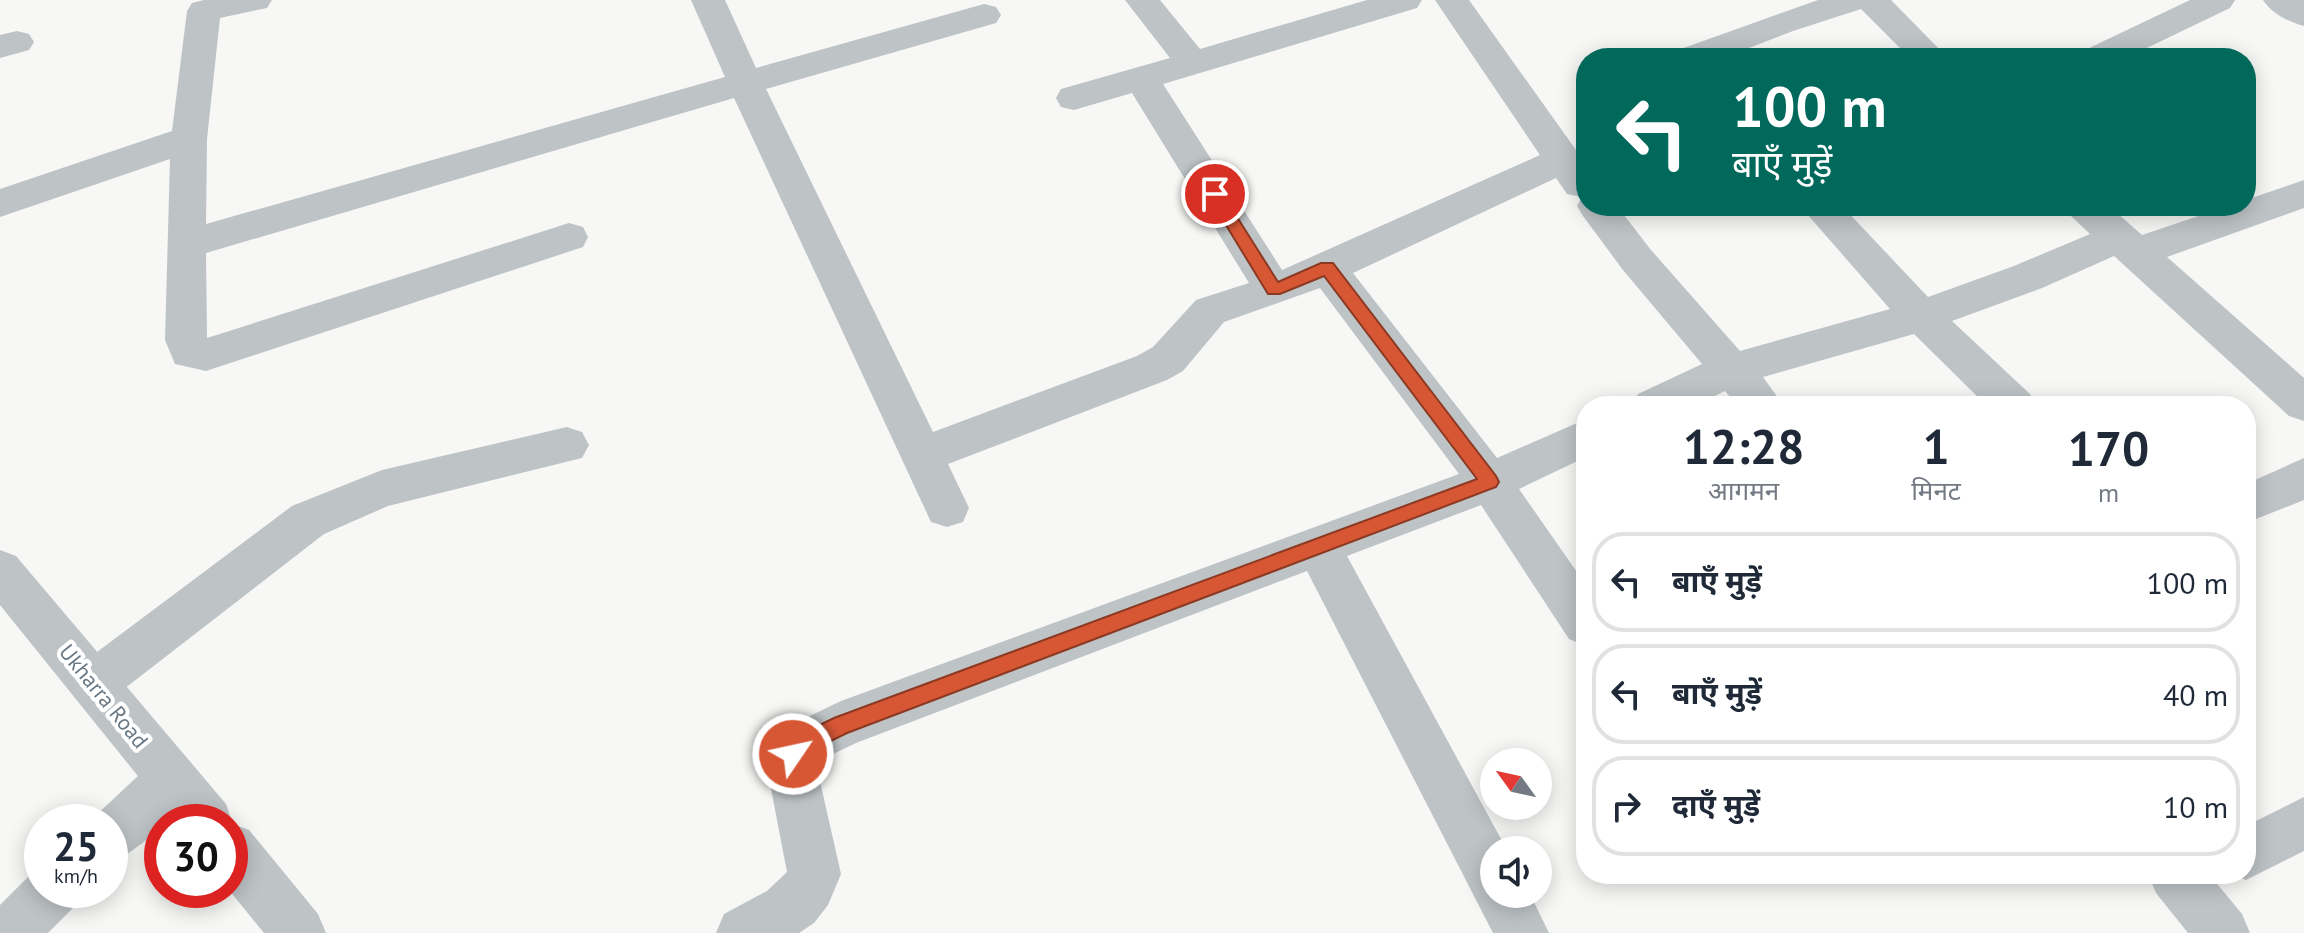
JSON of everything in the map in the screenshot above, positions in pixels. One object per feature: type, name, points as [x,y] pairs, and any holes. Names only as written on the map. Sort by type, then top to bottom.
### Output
[{"type":"street","points":[[255,0],[204,5],[189,139],[186,340],[190,352],[206,355],[569,237]]},
{"type":"street","points":[[708,0],[947,508]]},
{"type":"street","points":[[1142,0],[1193,63]]},
{"type":"street","points":[[1074,98],[1405,0]]},
{"type":"street","points":[[1452,0],[1576,179]]},
{"type":"street","points":[[1716,48],[1781,23],[1855,0]]},
{"type":"street","points":[[1871,0],[1921,48]]},
{"type":"street","points":[[2118,48],[2218,0]]},
{"type":"street","points":[[2280,0],[2304,15]]},
{"type":"street","points":[[186,244],[984,15]]},
{"type":"street","points":[[1141,78],[1274,290]]},
{"type":"street","points":[[0,203],[189,139]]},
{"type":"street","points":[[922,455],[1152,368],[1168,359],[1210,311],[1327,268],[1562,160]]},
{"type":"street","points":[[2256,208],[2304,194]]},
{"type":"street","points":[[1604,216],[1637,260],[1754,396]]},
{"type":"street","points":[[1828,216],[1921,316],[2005,396]]},
{"type":"street","points":[[2094,216],[2304,404]]},
{"type":"street","points":[[1674,396],[1730,370],[1921,316],[2028,277],[2229,216]]},
{"type":"street","points":[[1327,268],[1490,482],[1576,609]]},
{"type":"street","points":[[743,933],[799,903],[814,874],[792,768],[793,754],[799,746],[841,725],[1490,482],[1576,442]]},
{"type":"street","points":[[94,683],[308,520],[382,489],[567,445]]},
{"type":"street","points":[[2256,500],[2304,477]]},
{"type":"street","points":[[1318,547],[1480,854]]},
{"type":"street","name":"Ukharra Road","points":[[0,570],[193,804]]},
{"type":"street","points":[[128,820],[172,779]]},
{"type":"street","points":[[2256,849],[2304,823]]},
{"type":"street","points":[[248,871],[299,933]]},
{"type":"street","points":[[2194,884],[2223,933]]},
{"type":"street","points":[[10,933],[35,908]]},
{"type":"street","points":[[1509,908],[1522,933]]},
{"type":"route","points":[[793,754],[799,746],[841,725],[1490,482],[1327,268],[1274,290],[1215,194]]}]
